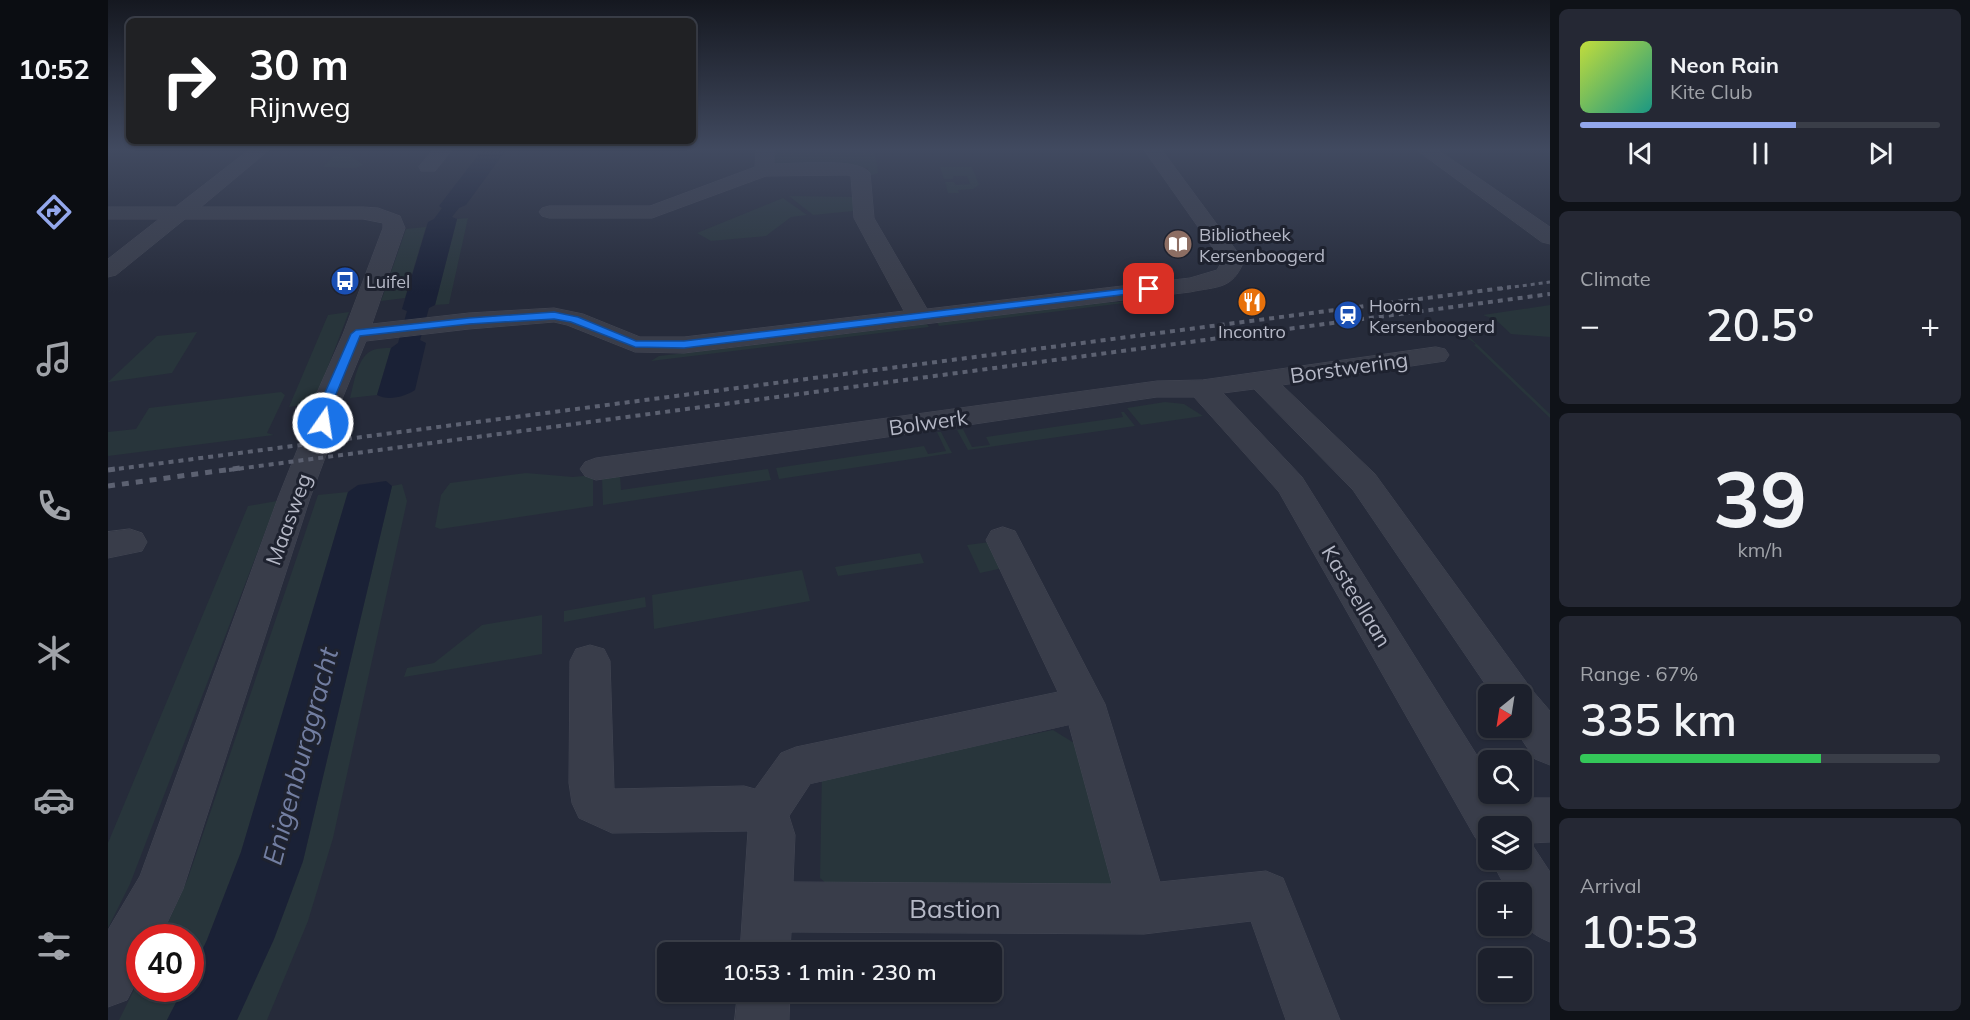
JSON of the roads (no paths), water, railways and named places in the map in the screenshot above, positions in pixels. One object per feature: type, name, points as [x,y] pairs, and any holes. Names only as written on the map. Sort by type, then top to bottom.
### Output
[{"type":"street","points":[[108,270],[200,198]]},
{"type":"street","points":[[549,212],[652,212],[683,198]]},
{"type":"street","points":[[862,198],[864,218],[919,316]]},
{"type":"street","points":[[356,334],[554,315],[574,319],[635,344],[684,345],[1190,285],[1221,278],[1227,274],[1233,261],[1184,198]]},
{"type":"street","points":[[1494,198],[1550,237]]},
{"type":"street","name":"Maasweg","points":[[108,213],[363,213],[378,214],[393,220],[394,228],[356,334],[326,404],[323,423],[294,498],[159,889],[108,981]]},
{"type":"street","name":"Borstwering","points":[[1261,380],[1436,355]]},
{"type":"street","points":[[1261,380],[1364,482],[1508,684]]},
{"type":"street","name":"Bolwerk","points":[[596,469],[1146,391],[1202,388],[1261,380]]},
{"type":"street","name":"Kasteellaan","points":[[1202,388],[1291,486],[1488,816]]},
{"type":"street","points":[[1003,540],[1084,704],[1144,909]]},
{"type":"street","points":[[590,661],[591,783],[595,803],[612,811],[744,807],[765,813],[796,767],[1084,704]]},
{"type":"street","points":[[1532,720],[1550,745]]},
{"type":"street","name":"Bastion","points":[[765,813],[772,835],[766,930],[1144,909],[1266,895],[1313,1020]]},
{"type":"street","points":[[1532,826],[1550,820]]},
{"type":"street","name":"Kasteellaan","points":[[1521,870],[1550,917]]},
{"type":"street","points":[[762,1020],[763,1002]]},
{"type":"water","points":[[445,198],[471,198],[452,217],[457,219],[435,305],[429,308],[420,340],[426,343],[415,390],[406,395],[381,397],[377,395],[391,348],[398,343],[407,311],[402,309],[428,222],[434,219],[442,208],[439,206]]},
{"type":"water","name":"Enigenburggracht","points":[[386,481],[392,486],[303,861],[274,939],[237,1020],[167,1020],[176,1002],[204,1002],[204,946],[241,852],[348,492],[358,485]]},
{"type":"railway","points":[[1499,289],[1550,282]]},
{"type":"railway","points":[[109,470],[1511,287]]},
{"type":"railway","points":[[229,470],[1550,294]]},
{"type":"railway","points":[[108,470],[121,468]]},
{"type":"railway","points":[[108,486],[240,468]]},
{"type":"place","name":"Bibliotheek Kersenboogerd","points":[[1178,244]]},
{"type":"place","name":"Luifel","points":[[345,281]]},
{"type":"place","name":"Incontro","points":[[1252,302]]},
{"type":"place","name":"Hoorn Kersenboogerd","points":[[1348,315]]}]
